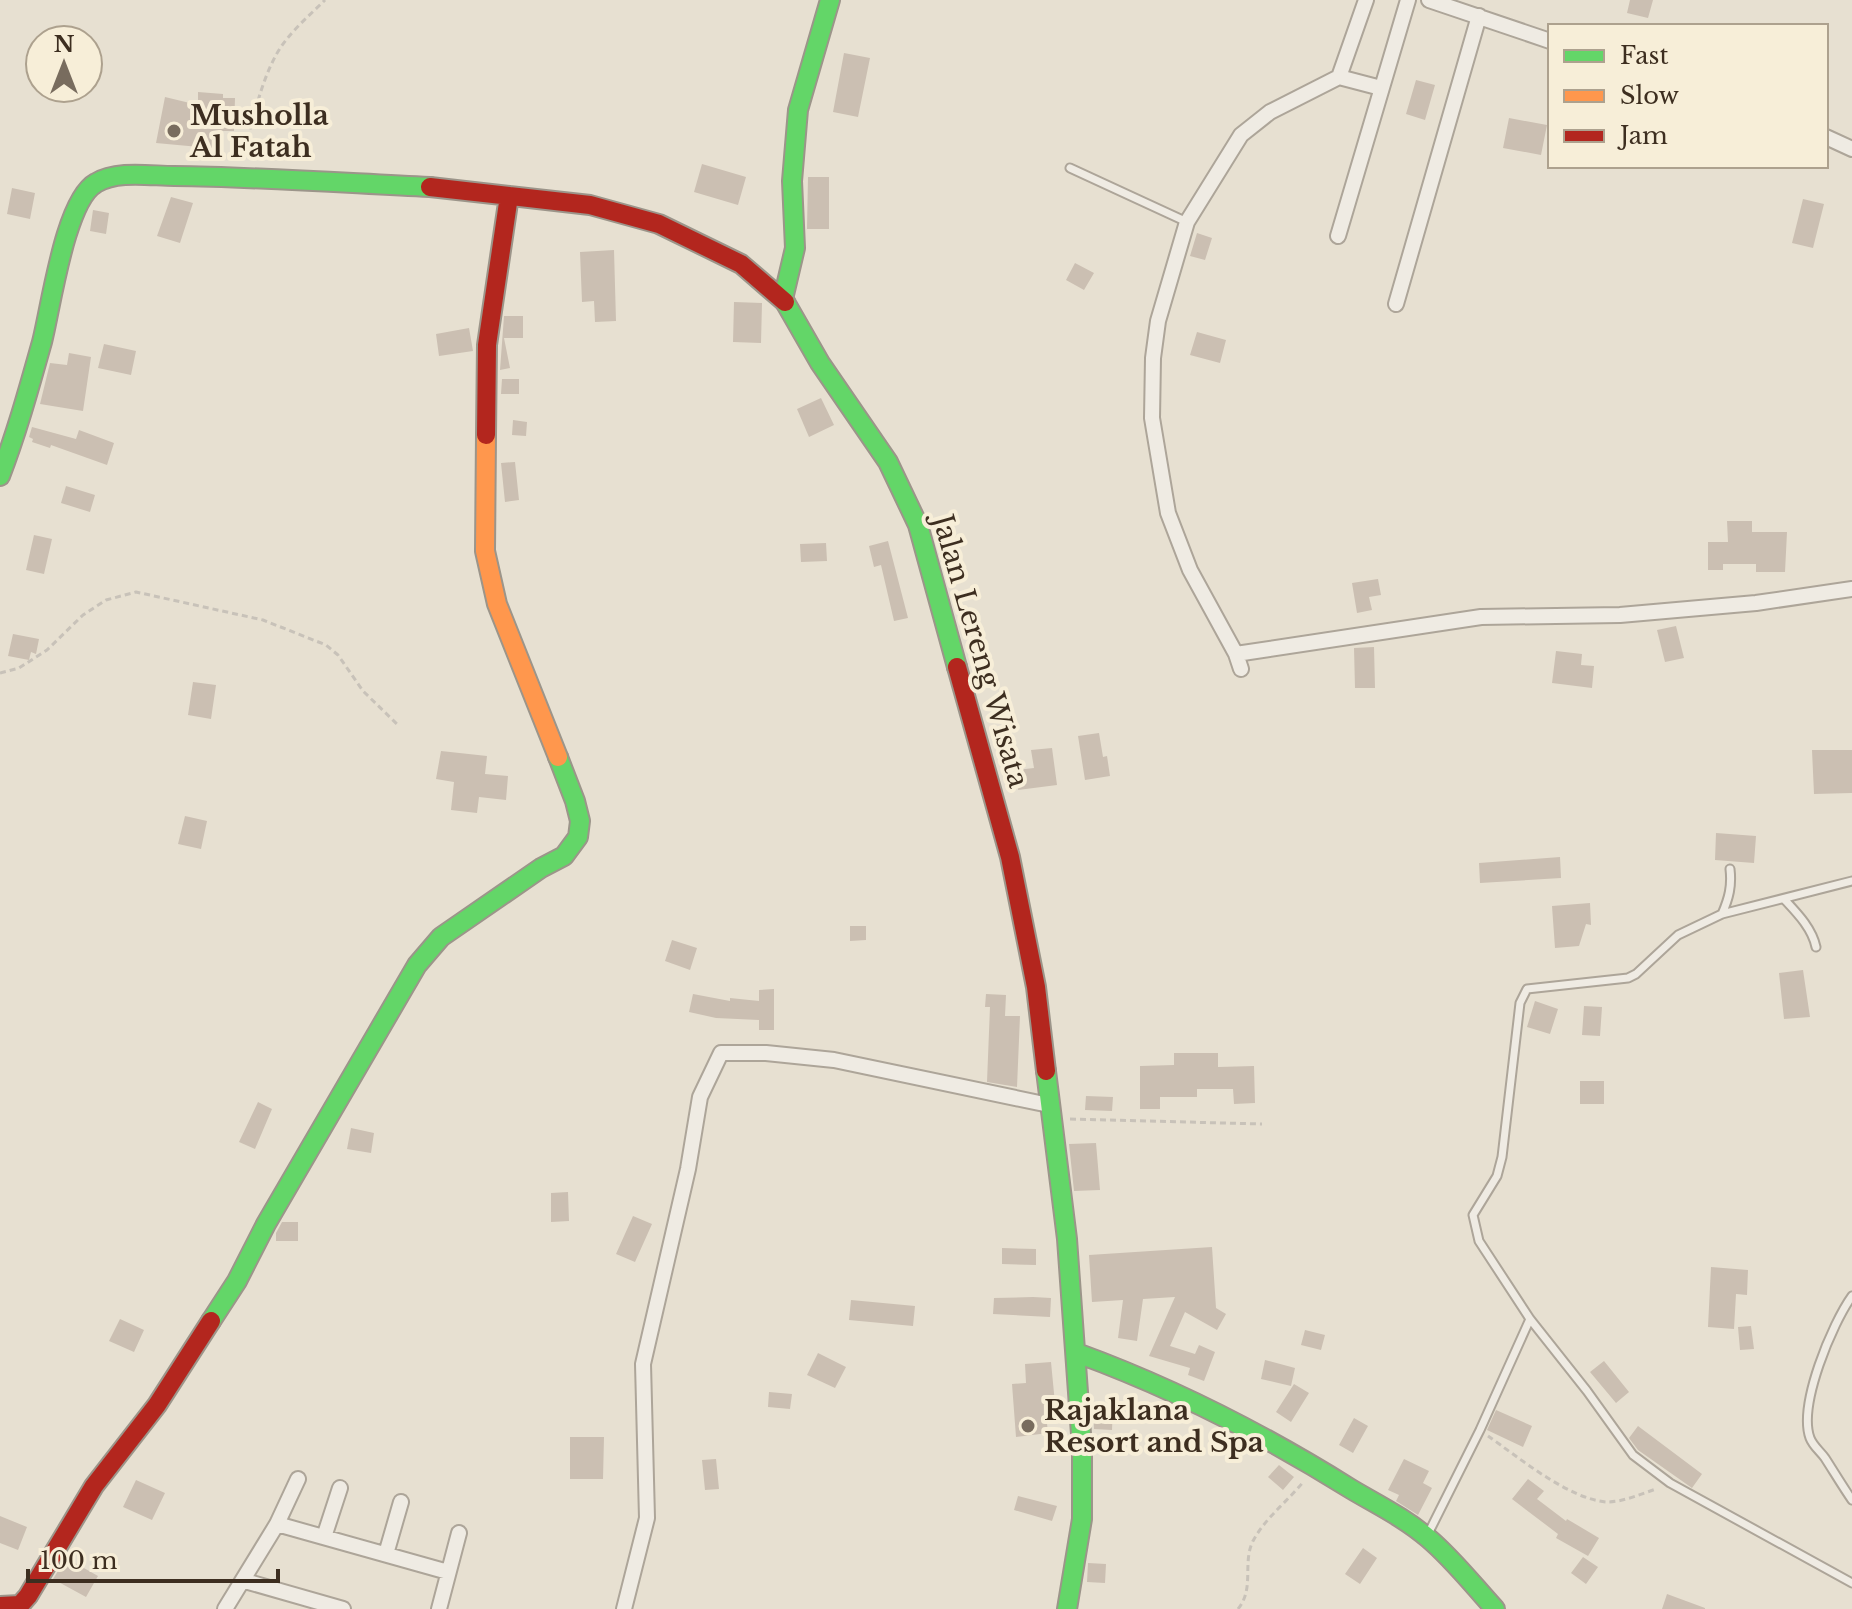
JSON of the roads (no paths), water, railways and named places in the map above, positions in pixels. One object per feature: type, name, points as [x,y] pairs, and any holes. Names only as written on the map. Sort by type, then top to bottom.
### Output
[{"type":"main road","points":[[783,299],[795,248],[792,181],[798,110],[830,0]]},
{"type":"main road","name":"Jalan Lereng Wisata","points":[[0,476],[17,433],[62,246],[78,206],[94,183],[118,176],[234,177],[462,189],[590,205],[659,224],[741,264],[783,299],[820,363],[888,462],[918,525],[1010,857],[1036,987],[1067,1239],[1077,1353],[1082,1519],[1067,1609]]},
{"type":"main road","points":[[0,1606],[20,1605],[28,1596],[94,1486],[157,1405],[237,1281],[266,1224],[417,965],[441,937],[541,868],[564,856],[578,837],[580,821],[575,801],[497,604],[485,551],[487,345],[509,196]]},
{"type":"main road","points":[[1077,1353],[1189,1399],[1277,1442],[1427,1537],[1495,1609]]},
{"type":"street","points":[[1339,77],[1366,0]]},
{"type":"street","points":[[1338,236],[1408,0]]},
{"type":"street","points":[[1429,0],[1548,40]]},
{"type":"street","points":[[1396,304],[1479,16]]},
{"type":"street","points":[[1241,669],[1236,654],[1190,570],[1168,513],[1152,418],[1153,358],[1158,321],[1187,222],[1226,157],[1249,127],[1270,112],[1339,77],[1381,88]]},
{"type":"street","points":[[1828,138],[1852,149]]},
{"type":"street","points":[[1236,654],[1481,617],[1620,615],[1756,603],[1852,589]]},
{"type":"street","points":[[624,1609],[647,1518],[643,1364],[688,1169],[700,1097],[721,1053],[766,1053],[834,1060],[1049,1111]]},
{"type":"street","points":[[225,1609],[245,1581],[298,1479]]},
{"type":"street","points":[[324,1537],[340,1488]]},
{"type":"street","points":[[386,1554],[401,1502]]},
{"type":"street","points":[[277,1524],[448,1572]]},
{"type":"street","points":[[439,1609],[459,1533]]},
{"type":"street","points":[[245,1581],[343,1609]]},
{"type":"lane","points":[[1070,168],[1187,222]]},
{"type":"lane","points":[[1722,914],[1730,891],[1730,869]]},
{"type":"lane","points":[[1852,881],[1722,914],[1678,935],[1628,978],[1527,989],[1521,996],[1502,1157],[1497,1176],[1475,1209],[1473,1222],[1479,1241],[1530,1319],[1587,1391],[1623,1444],[1670,1483],[1852,1583]]},
{"type":"lane","points":[[1784,899],[1801,918],[1816,947]]},
{"type":"lane","points":[[1852,1296],[1839,1315],[1822,1358],[1807,1410],[1807,1428],[1811,1442],[1852,1500]]},
{"type":"lane","points":[[1427,1537],[1530,1319]]},
{"type":"place","name":"Musholla Al Fatah","points":[[174,131]]},
{"type":"place","name":"Rajaklana Resort and Spa","points":[[1028,1426]]}]
